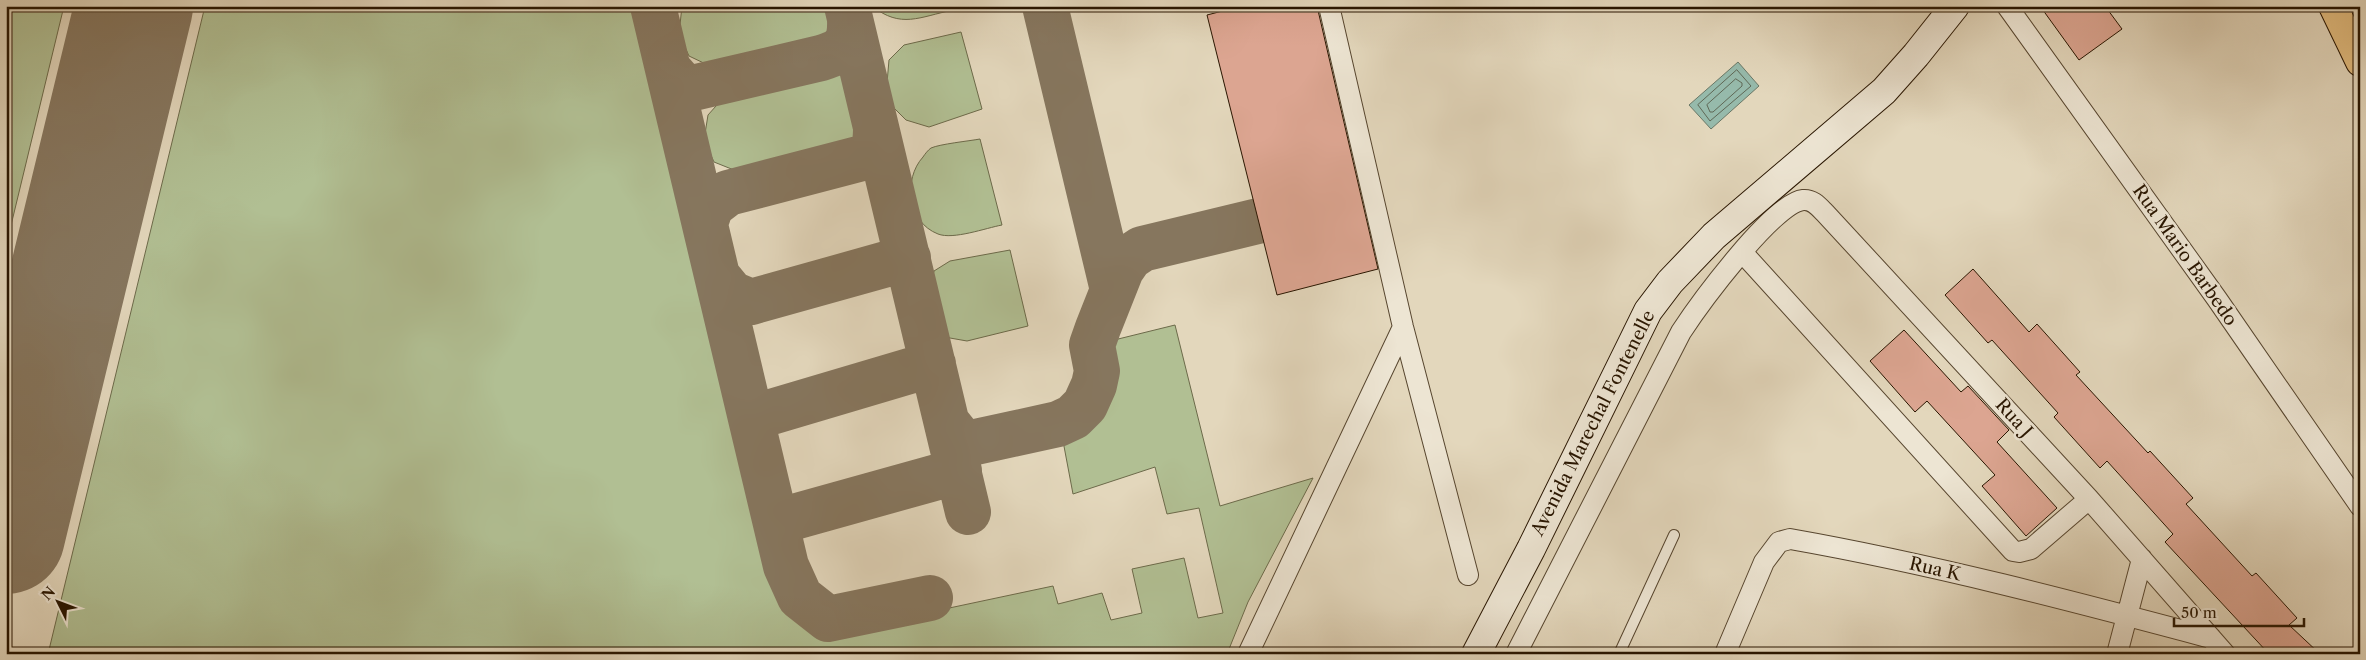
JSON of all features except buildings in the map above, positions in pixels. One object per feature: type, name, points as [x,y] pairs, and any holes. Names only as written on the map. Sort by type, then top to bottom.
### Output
[{"type":"main road","name":"Avenida Marechal Fontenelle","points":[[1476,654],[1531,548],[1648,311],[1670,282],[1714,236],[1884,91],[1955,6]]},
{"type":"main road","points":[[2334,6],[2360,62]]},
{"type":"street","points":[[1329,6],[1403,327],[1468,574]]},
{"type":"street","name":"Rua Mario Barbedo","points":[[2007,6],[2211,291],[2360,506]]},
{"type":"street","name":"Rua J","points":[[1742,252],[1793,204],[1805,200],[1810,201],[1825,213],[2089,499],[2225,654]]},
{"type":"street","points":[[1516,654],[1672,347],[1701,302],[1742,252],[2013,551],[2019,552],[2031,549],[2089,499]]},
{"type":"street","points":[[1248,654],[1403,327]]},
{"type":"street","name":"Rua K","points":[[1725,654],[1764,562],[1779,542],[1790,539],[1860,552],[2128,616],[2211,638]]},
{"type":"street","points":[[2117,654],[2142,559]]},
{"type":"lane","points":[[1619,654],[1674,535]]},
{"type":"shaded area","points":[[6,6],[64,6],[6,246]]},
{"type":"shaded area","points":[[205,6],[639,6],[779,587],[787,602],[798,615],[820,627],[855,628],[1053,586],[1058,604],[1102,593],[1111,620],[1142,613],[1132,569],[1184,558],[1198,618],[1223,613],[1199,508],[1167,514],[1155,467],[1073,494],[1063,441],[1097,413],[1109,395],[1113,384],[1114,372],[1106,342],[1175,325],[1220,506],[1313,478],[1248,602],[1227,654],[48,654]]},
{"type":"shaded area","points":[[682,6],[837,6],[836,18],[820,42],[710,66],[689,56],[679,34]]},
{"type":"shaded area","points":[[872,6],[952,6],[953,10],[920,18],[901,19],[882,13]]},
{"type":"shaded area","points":[[961,32],[982,109],[929,127],[906,120],[891,105],[887,83],[889,60],[904,45]]},
{"type":"shaded area","points":[[827,69],[852,77],[865,97],[864,124],[848,145],[744,174],[714,162],[704,140],[708,115],[724,97]]},
{"type":"shaded area","points":[[980,139],[1002,225],[961,235],[938,234],[920,220],[914,210],[911,188],[917,166],[931,148]]},
{"type":"shaded area","points":[[1010,250],[1028,326],[967,341],[950,338],[941,329],[931,283],[934,271],[950,261]]},
{"type":"water","points":[[1738,62],[1759,86],[1711,129],[1689,105]]},
{"type":"taxiway","points":[[653,6],[786,566],[800,597],[828,619],[930,598]]},
{"type":"taxiway","points":[[847,6],[968,512]]},
{"type":"taxiway","points":[[1045,6],[1113,290]]},
{"type":"taxiway","points":[[668,69],[684,87],[697,87],[821,58],[835,53],[844,46],[849,36],[850,20]]},
{"type":"taxiway","points":[[705,223],[711,206],[728,193],[866,157],[874,144],[876,128]]},
{"type":"taxiway","points":[[948,424],[960,439],[971,443],[1058,424],[1073,417],[1085,405],[1094,385],[1097,371],[1092,345],[1121,270],[1130,257],[1142,249],[1258,221]]},
{"type":"taxiway","points":[[718,277],[732,294],[751,302],[908,258]]},
{"type":"taxiway","points":[[751,418],[933,364]]},
{"type":"taxiway","points":[[776,522],[959,471]]},
{"type":"runway","points":[[6,535],[134,6]]}]
